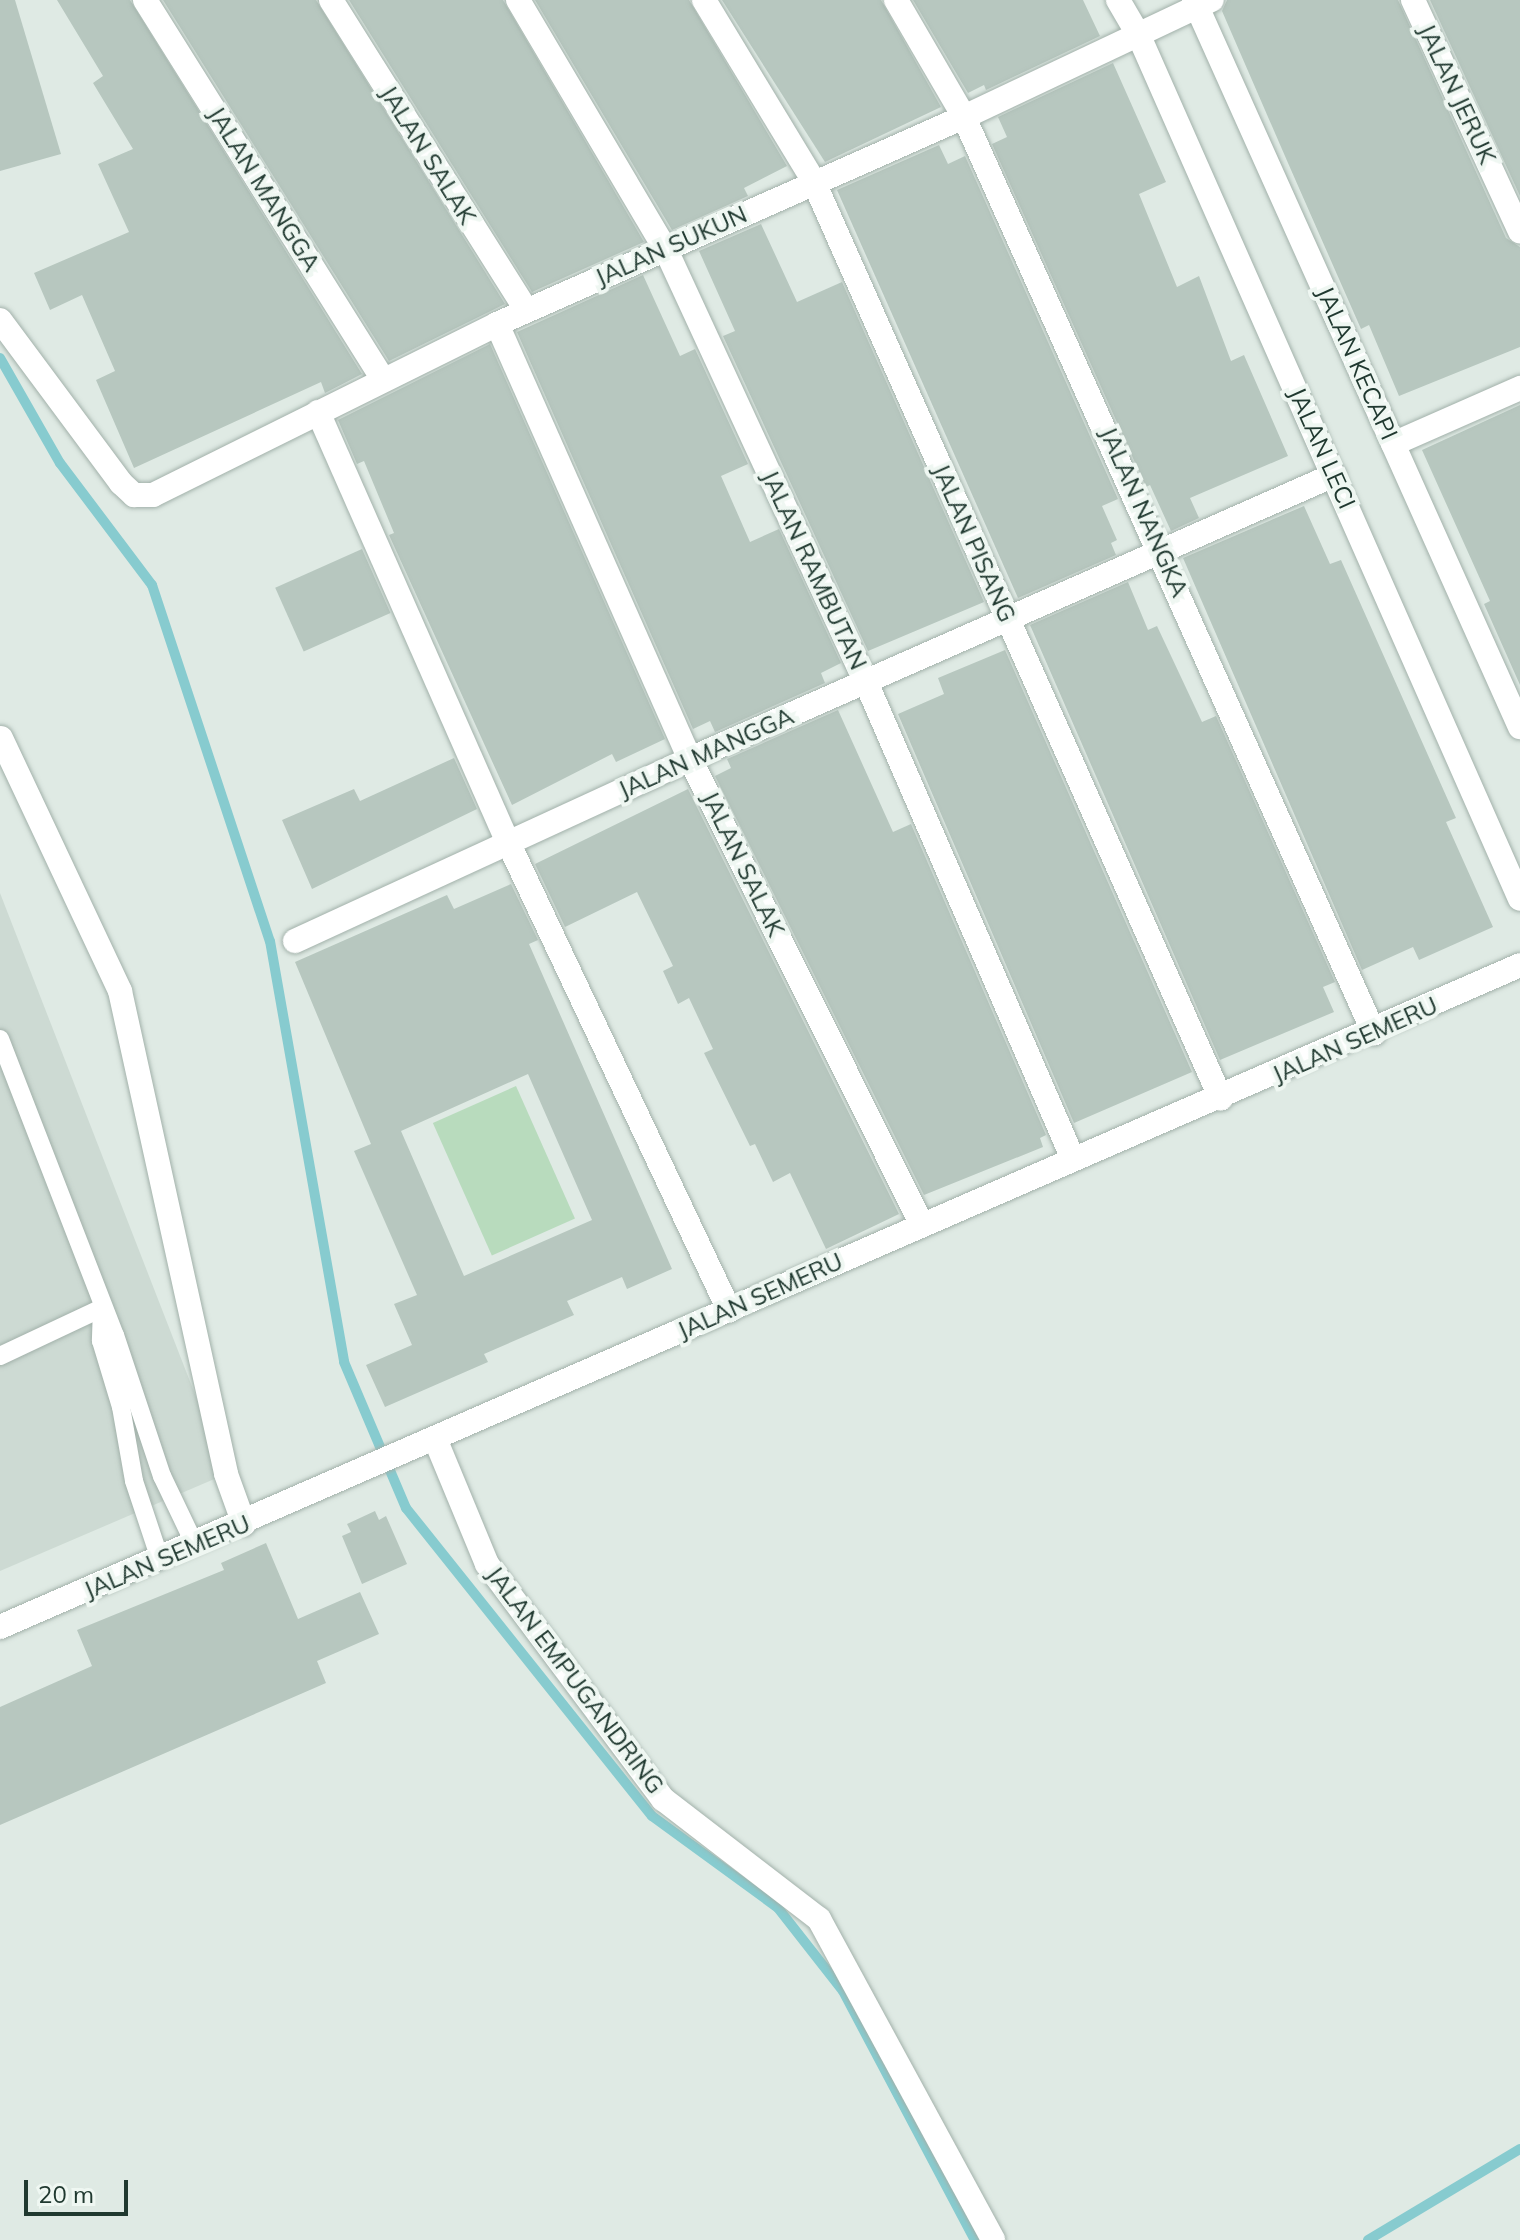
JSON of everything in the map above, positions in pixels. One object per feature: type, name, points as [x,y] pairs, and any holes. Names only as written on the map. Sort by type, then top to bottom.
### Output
[{"type":"street","name":"JALAN MANGGA","points":[[145,0],[382,378]]},
{"type":"street","name":"JALAN SALAK","points":[[331,0],[526,310]]},
{"type":"street","name":"JALAN RAMBUTAN","points":[[518,0],[666,250],[866,682],[1073,1159]]},
{"type":"street","name":"JALAN PISANG","points":[[704,0],[813,180],[1221,1099]]},
{"type":"street","name":"JALAN NANGKA","points":[[896,0],[964,117],[1164,553],[1374,1033]]},
{"type":"street","name":"JALAN LECI","points":[[1118,0],[1139,36],[1515,873],[1520,899]]},
{"type":"street","name":"JALAN JERUK","points":[[1413,0],[1520,232]]},
{"type":"street","name":"JALAN SUKUN","points":[[0,320],[134,495],[153,495],[382,378],[526,310],[666,250],[813,180],[964,117],[1139,36],[1202,2]]},
{"type":"street","name":"JALAN KECAPI","points":[[1202,2],[1393,444],[1520,727]]},
{"type":"street","name":"JALAN SALAK","points":[[497,324],[690,759],[921,1223]]},
{"type":"street","points":[[1393,444],[1520,388]]},
{"type":"street","points":[[318,412],[508,842],[729,1310]]},
{"type":"street","name":"JALAN MANGGA","points":[[295,941],[690,759],[1009,622],[1334,475]]},
{"type":"street","points":[[1,738],[120,991],[226,1474],[244,1524]]},
{"type":"street","name":"JALAN SEMERU","points":[[0,1627],[384,1464],[921,1223],[1374,1033],[1520,965]]},
{"type":"street","name":"JALAN EMPUGANDRING","points":[[428,1444],[487,1564],[663,1799],[819,1919],[993,2240]]},
{"type":"lane","points":[[0,1039],[162,1476],[195,1545]]},
{"type":"lane","points":[[0,1356],[102,1308]]},
{"type":"lane","points":[[102,1308],[101,1341],[121,1407],[134,1481],[160,1559]]},
{"type":"shaded area","points":[[0,893],[226,1474],[0,1571]]},
{"type":"green space","points":[[516,1086],[575,1218],[492,1255],[433,1123]]},
{"type":"building","points":[[0,0],[15,0],[61,154],[0,171]]},
{"type":"building","points":[[57,0],[130,0],[362,374],[325,393],[321,382],[134,468],[96,380],[115,371],[82,295],[50,310],[34,273],[129,232],[98,164],[133,149],[93,83],[103,76]]},
{"type":"building","points":[[163,0],[316,0],[505,304],[389,361]]},
{"type":"building","points":[[349,0],[503,0],[644,242],[532,292]]},
{"type":"building","points":[[535,0],[689,0],[787,166],[744,188],[748,196],[672,230]]},
{"type":"building","points":[[722,0],[881,0],[941,107],[825,162]]},
{"type":"building","points":[[913,0],[1083,0],[1100,36],[986,90],[984,85],[968,93]]},
{"type":"building","points":[[1227,0],[1398,0],[1506,238],[1520,247],[1520,347],[1399,396],[1369,325],[1361,329],[1288,163],[1222,11]]},
{"type":"building","points":[[1430,0],[1520,0],[1520,196]]},
{"type":"building","points":[[1113,63],[1166,182],[1139,194],[1177,287],[1199,276],[1231,361],[1244,355],[1288,456],[1190,498],[1199,518],[1171,531],[1150,485],[1146,487],[992,144],[1007,137],[998,117]]},
{"type":"building","points":[[939,145],[948,164],[965,156],[1118,499],[1102,506],[1117,540],[1111,543],[1116,555],[1018,598],[837,190]]},
{"type":"building","points":[[761,224],[797,302],[842,282],[984,602],[868,651],[723,336],[735,331],[699,251]]},
{"type":"building","points":[[643,275],[680,356],[695,349],[748,464],[721,476],[750,542],[779,529],[841,663],[821,673],[825,683],[715,732],[710,721],[693,729],[517,332]]},
{"type":"building","points":[[490,344],[665,739],[616,762],[612,754],[512,805],[389,535],[394,533],[364,461],[357,464],[338,420]]},
{"type":"building","points":[[1520,405],[1520,685],[1484,604],[1490,601],[1422,450]]},
{"type":"building","points":[[1304,506],[1330,564],[1341,560],[1456,818],[1446,822],[1493,927],[1419,960],[1413,947],[1362,970],[1183,558]]},
{"type":"building","points":[[362,549],[390,613],[304,652],[275,588]]},
{"type":"building","points":[[1128,582],[1148,630],[1157,626],[1202,722],[1216,716],[1335,982],[1323,987],[1334,1012],[1220,1060],[1030,625]]},
{"type":"building","points":[[1005,650],[1192,1072],[1074,1123],[898,714],[944,694],[938,678]]},
{"type":"building","points":[[838,710],[893,832],[911,824],[1046,1135],[1040,1138],[1043,1147],[924,1195],[715,776],[731,768],[727,759]]},
{"type":"building","points":[[454,758],[477,809],[312,889],[282,820],[354,789],[360,801]]},
{"type":"building","points":[[688,789],[899,1214],[826,1249],[790,1173],[773,1182],[755,1144],[750,1146],[704,1053],[713,1049],[689,998],[678,1004],[663,971],[673,966],[637,892],[565,927],[535,864]]},
{"type":"building","points":[[511,884],[538,940],[529,944],[672,1269],[627,1289],[622,1277],[567,1301],[574,1315],[484,1354],[488,1362],[385,1407],[366,1365],[412,1345],[394,1304],[417,1295],[354,1151],[371,1144],[295,962],[447,895],[454,909]],"holes":[[[528,1074],[592,1220],[464,1276],[401,1131]]]},
{"type":"building","points":[[375,1511],[379,1520],[386,1516],[407,1564],[362,1584],[342,1536],[351,1532],[347,1524]]},
{"type":"building","points":[[266,1543],[298,1619],[360,1592],[379,1634],[317,1661],[326,1683],[0,1825],[0,1707],[92,1666],[77,1630],[224,1570],[221,1563]]},
{"type":"waterway","points":[[0,358],[60,463],[152,585],[270,941],[344,1362],[406,1508],[652,1816],[778,1908],[843,1991],[975,2240]]},
{"type":"waterway","points":[[1368,2240],[1520,2149]]}]
